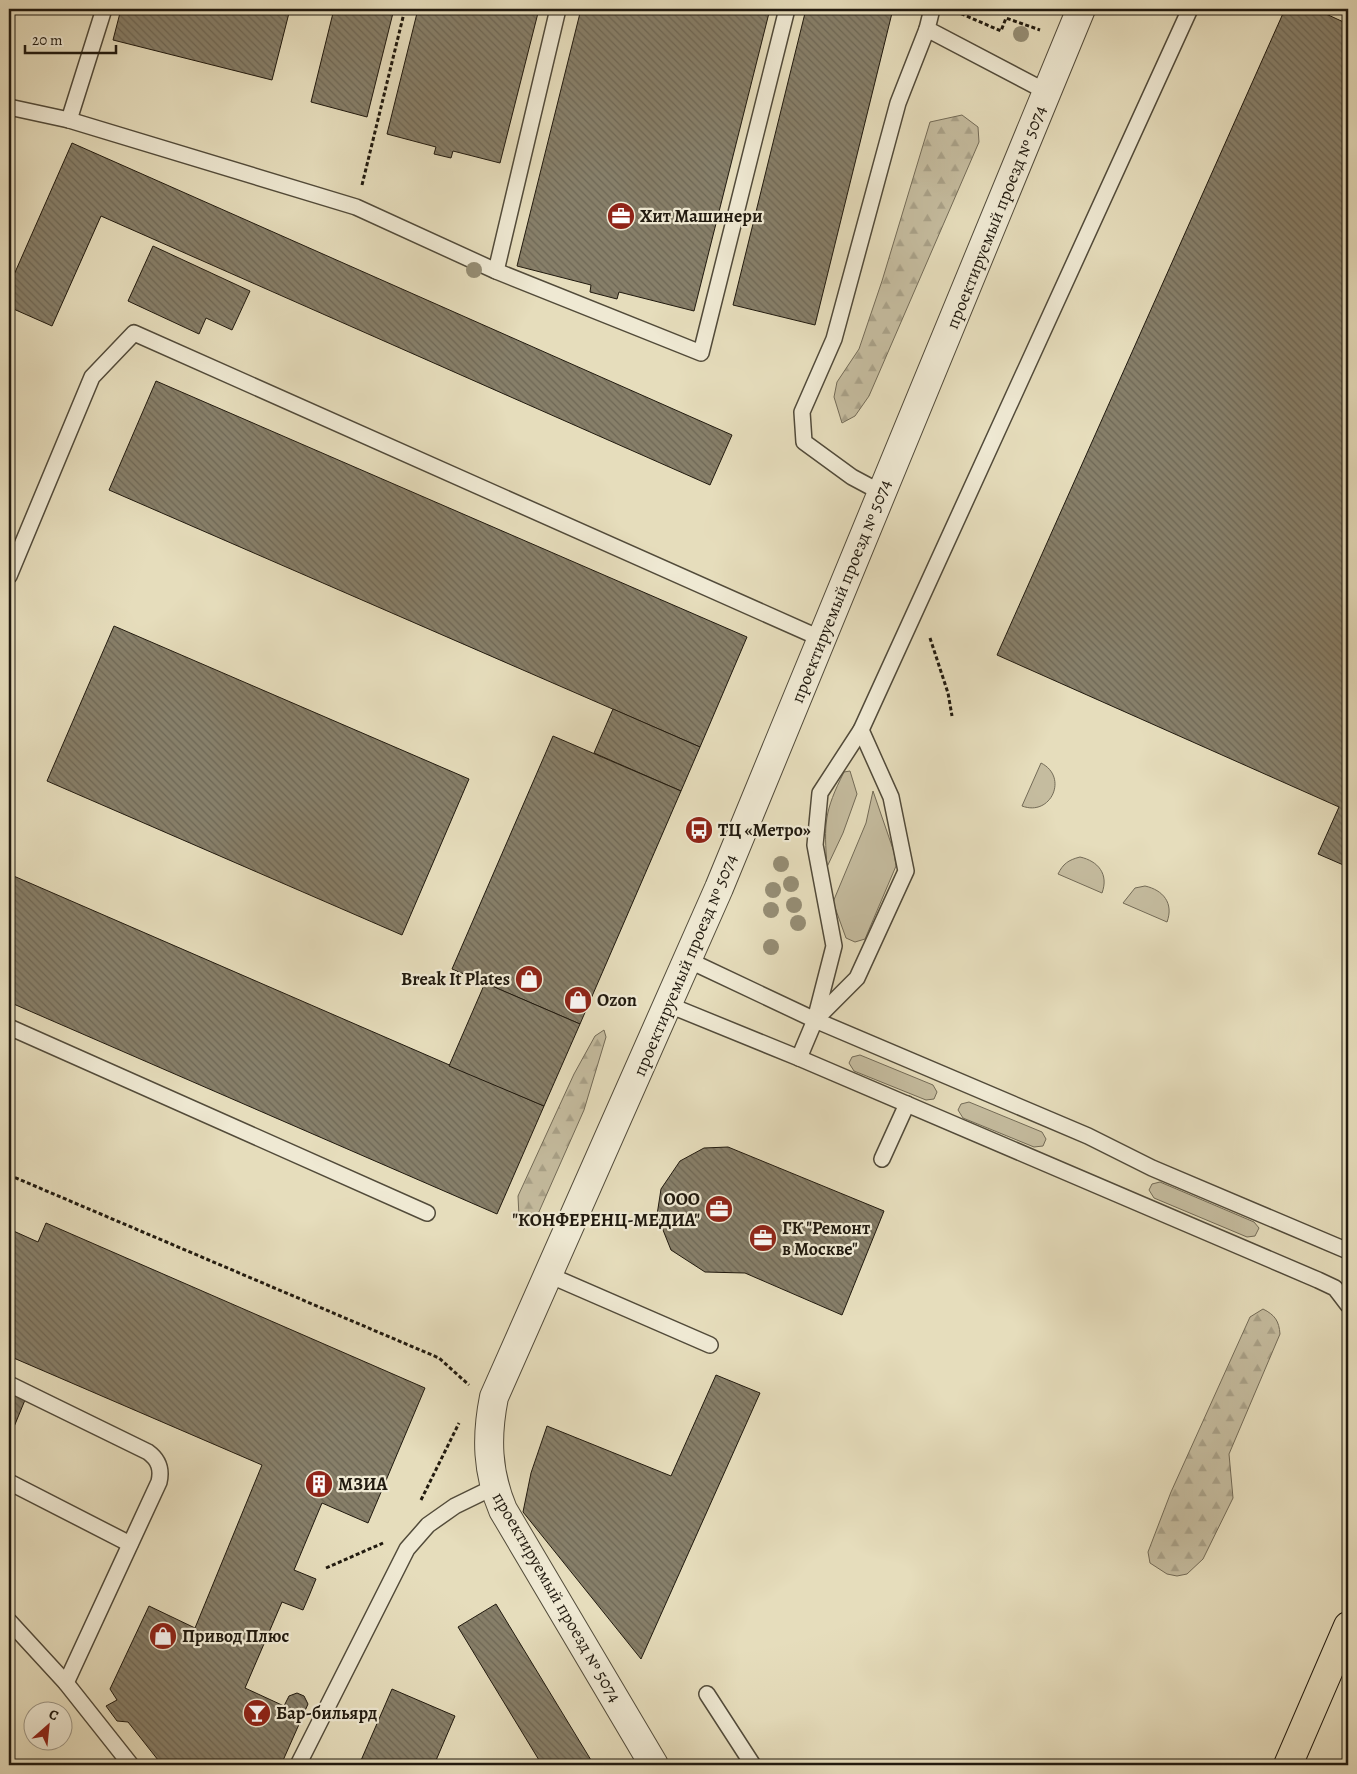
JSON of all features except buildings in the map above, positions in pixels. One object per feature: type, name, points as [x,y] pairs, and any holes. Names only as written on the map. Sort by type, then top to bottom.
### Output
[{"type":"highway","points":[[1288,1765],[1348,1626]]},
{"type":"street","name":"проектируемый проезд № 5074","points":[[654,1765],[503,1510],[494,1487],[488,1450],[488,1426],[494,1397],[688,960],[1081,9]]},
{"type":"lane","points":[[69,120],[104,9]]},
{"type":"lane","points":[[496,271],[558,9]]},
{"type":"lane","points":[[9,107],[69,120],[356,207],[496,271],[702,353],[787,9]]},
{"type":"lane","points":[[882,493],[852,477],[804,442],[802,412],[834,339],[898,103],[927,29],[932,9]]},
{"type":"lane","points":[[799,1058],[815,1020],[834,946],[815,845],[820,792],[861,730],[1190,9]]},
{"type":"lane","points":[[927,29],[1047,92]]},
{"type":"lane","points":[[9,576],[92,377],[134,333],[822,638]]},
{"type":"lane","points":[[815,1020],[857,978],[906,871],[891,797],[861,730]]},
{"type":"lane","points":[[688,960],[815,1020],[1088,1136],[1152,1168],[1348,1251]]},
{"type":"lane","points":[[669,1004],[1335,1288],[1348,1305]]},
{"type":"lane","points":[[9,1027],[427,1213]]},
{"type":"lane","points":[[882,1159],[907,1104]]},
{"type":"lane","points":[[548,1275],[710,1345]]},
{"type":"lane","points":[[9,1384],[155,1457],[160,1474],[159,1482],[66,1683]]},
{"type":"lane","points":[[9,1482],[130,1544]]},
{"type":"lane","points":[[298,1765],[407,1549],[428,1525],[455,1506],[494,1487]]},
{"type":"lane","points":[[9,1622],[66,1683],[131,1765]]},
{"type":"lane","points":[[707,1694],[753,1765]]},
{"type":"path","points":[[356,207],[405,9]]},
{"type":"path","points":[[950,9],[1001,31],[1006,18],[1045,32]]},
{"type":"path","points":[[919,606],[948,693],[952,716]]},
{"type":"path","points":[[9,1175],[439,1358],[469,1385],[466,1394]]},
{"type":"path","points":[[418,1507],[460,1419]]},
{"type":"path","points":[[326,1568],[387,1542]]},
{"type":"green space","points":[[962,115],[978,127],[979,142],[869,396],[855,416],[842,423],[834,397],[837,382],[859,349],[882,281],[930,122]]},
{"type":"green space","points":[[1041,763],[1049,769],[1054,777],[1055,786],[1053,794],[1041,806],[1032,808],[1022,806]]},
{"type":"green space","points":[[850,771],[857,794],[843,833],[827,867],[826,828],[829,808],[844,772]]},
{"type":"green space","points":[[873,791],[894,852],[896,866],[865,939],[855,942],[846,938],[833,902],[866,823]]},
{"type":"green space","points":[[1080,857],[1097,865],[1100,869],[1104,880],[1102,893],[1058,874],[1066,863]]},
{"type":"green space","points":[[1145,886],[1162,894],[1165,898],[1169,909],[1167,922],[1123,903],[1135,888]]},
{"type":"green space","points":[[604,1030],[606,1037],[584,1110],[538,1214],[529,1220],[519,1217],[518,1196],[574,1074],[595,1036]]},
{"type":"green space","points":[[860,1055],[933,1085],[937,1092],[934,1099],[926,1100],[854,1071],[849,1063],[852,1057]]},
{"type":"green space","points":[[969,1102],[1042,1132],[1046,1139],[1043,1146],[1034,1147],[963,1118],[958,1110],[961,1104]]},
{"type":"green space","points":[[1160,1182],[1254,1222],[1259,1228],[1255,1236],[1247,1237],[1154,1198],[1149,1190],[1152,1184]]},
{"type":"green space","points":[[1263,1309],[1276,1319],[1280,1334],[1229,1454],[1233,1498],[1203,1559],[1187,1574],[1177,1576],[1167,1574],[1150,1563],[1148,1552],[1171,1492],[1250,1317]]},
{"type":"place","name":"Хит Машинери","points":[[621,216]]},
{"type":"place","name":"ТЦ «Метро»","points":[[699,830]]},
{"type":"place","name":"Break It Plates","points":[[529,979]]},
{"type":"place","name":"Ozon","points":[[578,1000]]},
{"type":"place","name":"ООО \"КОНФЕРЕНЦ-МЕДИА\"","points":[[719,1209]]},
{"type":"place","name":"ГК \"Ремонт в Москве\"","points":[[763,1238]]},
{"type":"place","name":"МЗИА","points":[[319,1484]]},
{"type":"place","name":"Привод Плюс","points":[[163,1636]]},
{"type":"place","name":"Бар-бильярд","points":[[257,1713]]}]
